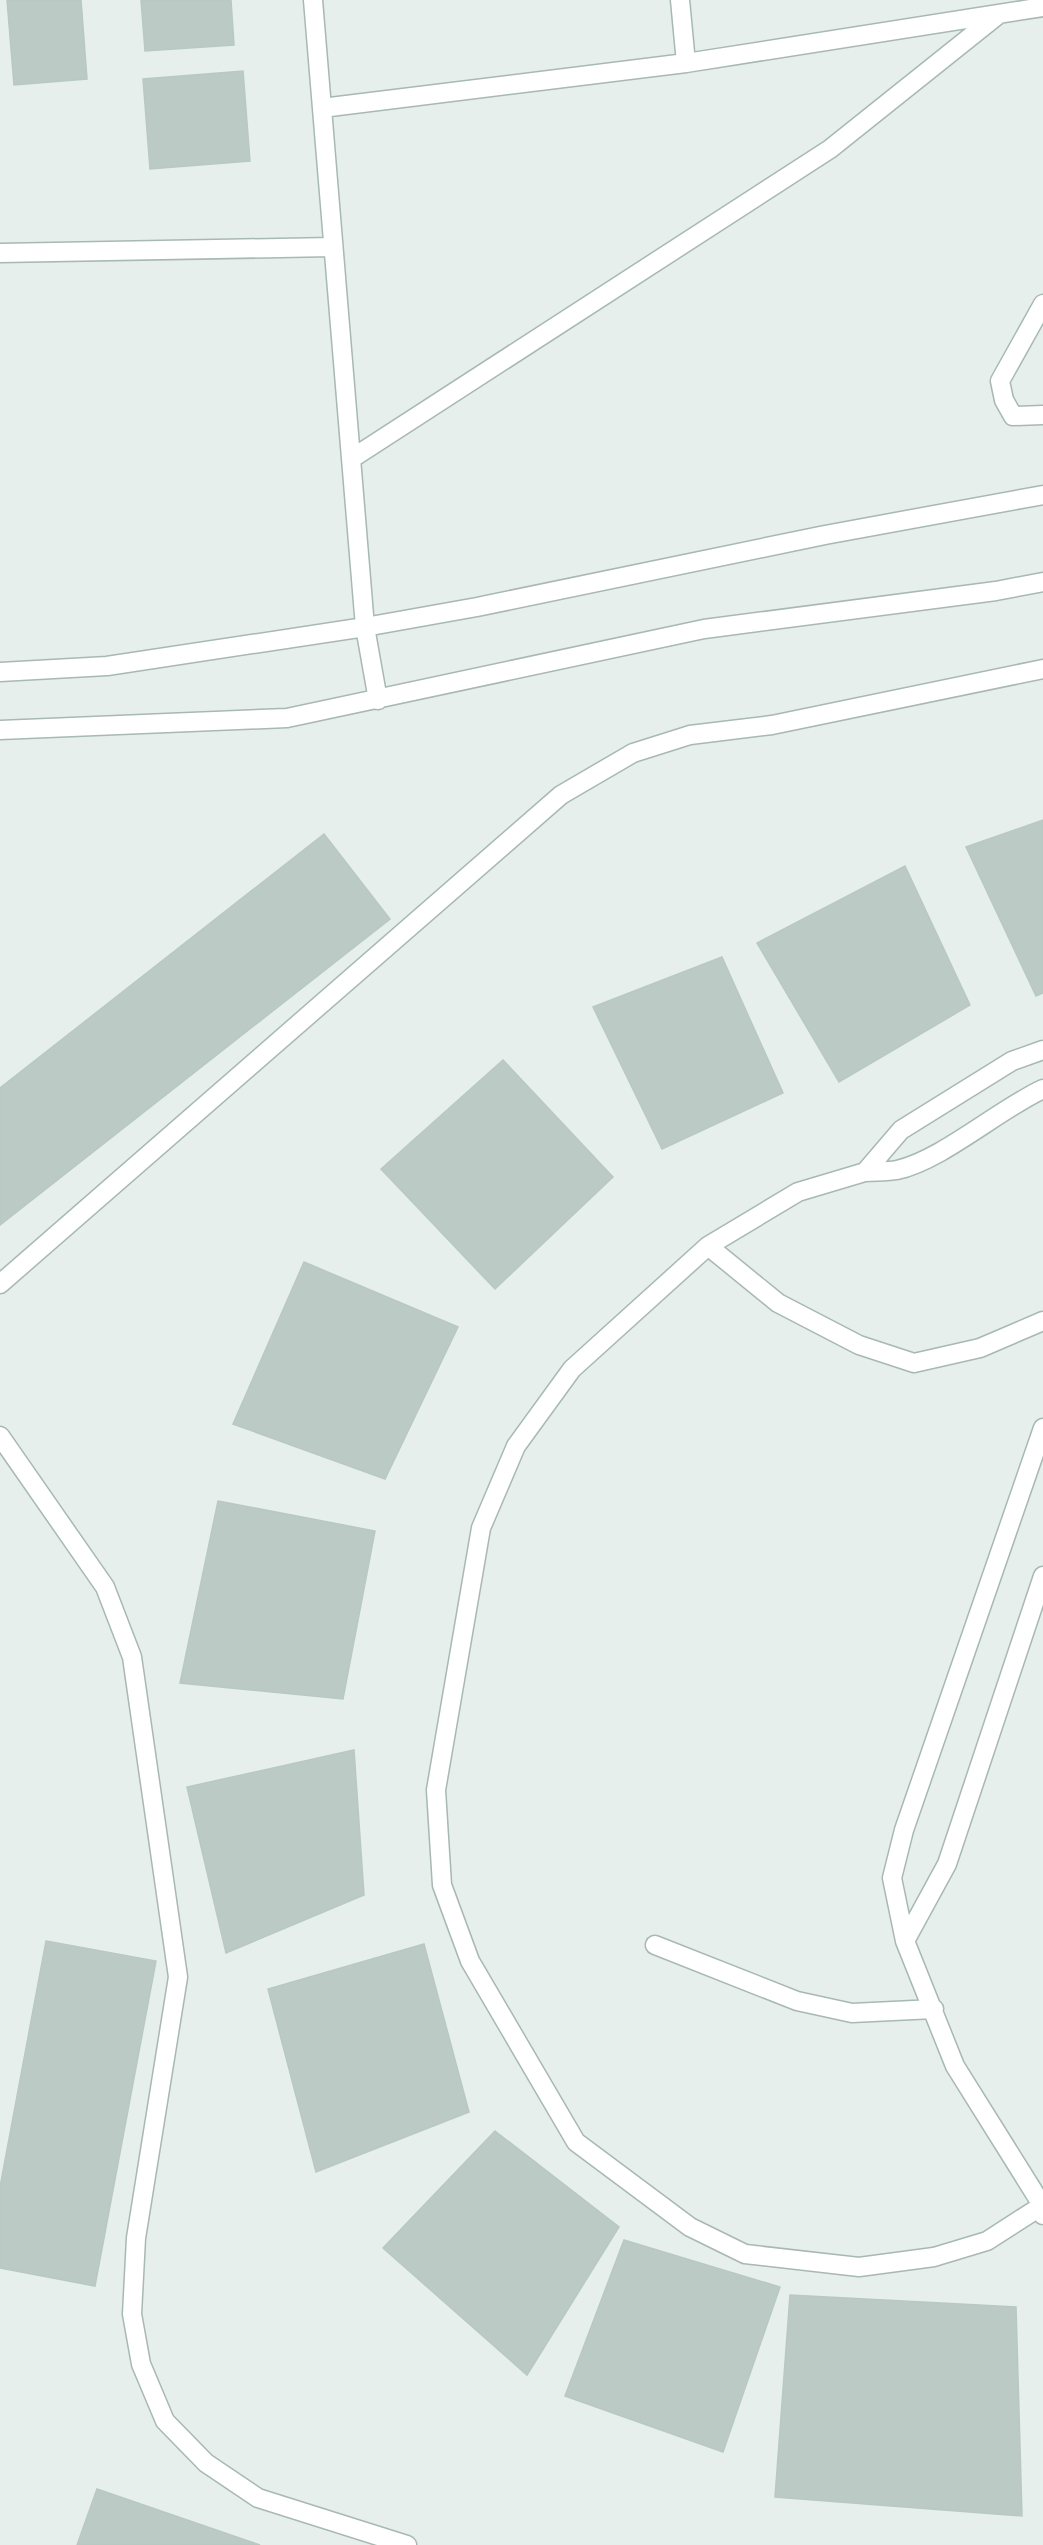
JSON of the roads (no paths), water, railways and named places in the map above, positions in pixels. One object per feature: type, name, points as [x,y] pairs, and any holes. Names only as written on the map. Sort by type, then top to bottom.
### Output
[{"type":"street","points":[[313,0],[365,627],[378,700]]},
{"type":"street","points":[[680,0],[686,63]]},
{"type":"street","points":[[322,108],[686,63],[1043,7]]},
{"type":"street","points":[[351,459],[830,149],[999,14]]},
{"type":"street","points":[[0,253],[332,247]]},
{"type":"street","points":[[1043,304],[1000,381],[1004,400],[1013,416],[1043,415]]},
{"type":"street","points":[[0,672],[107,666],[477,608],[825,535],[1043,495]]},
{"type":"street","points":[[0,729],[287,718],[704,628],[985,592],[1043,582]]},
{"type":"street","points":[[0,1284],[561,795],[633,753],[690,735],[772,725],[1043,669]]},
{"type":"street","points":[[865,1172],[901,1130],[1012,1061],[1043,1050]]},
{"type":"street","points":[[1043,1089],[1015,1102],[933,1155],[898,1170],[865,1172],[798,1192],[708,1246],[572,1369],[516,1446],[481,1528],[436,1790],[442,1885],[470,1961],[576,2142],[690,2227],[745,2254],[859,2266],[934,2256],[987,2241],[1043,2209],[955,2066],[905,1941],[892,1878],[904,1830],[1043,1428]]},
{"type":"street","points":[[708,1246],[778,1303],[859,1345],[914,1363],[980,1348],[1043,1321]]},
{"type":"street","points":[[0,1436],[105,1587],[132,1657],[134,1669],[178,1977],[136,2238],[132,2314],[141,2364],[165,2421],[206,2463],[258,2498],[407,2545]]},
{"type":"street","points":[[905,1941],[947,1864],[1043,1576]]},
{"type":"street","points":[[655,1945],[796,2001],[852,2013],[934,2009]]}]
